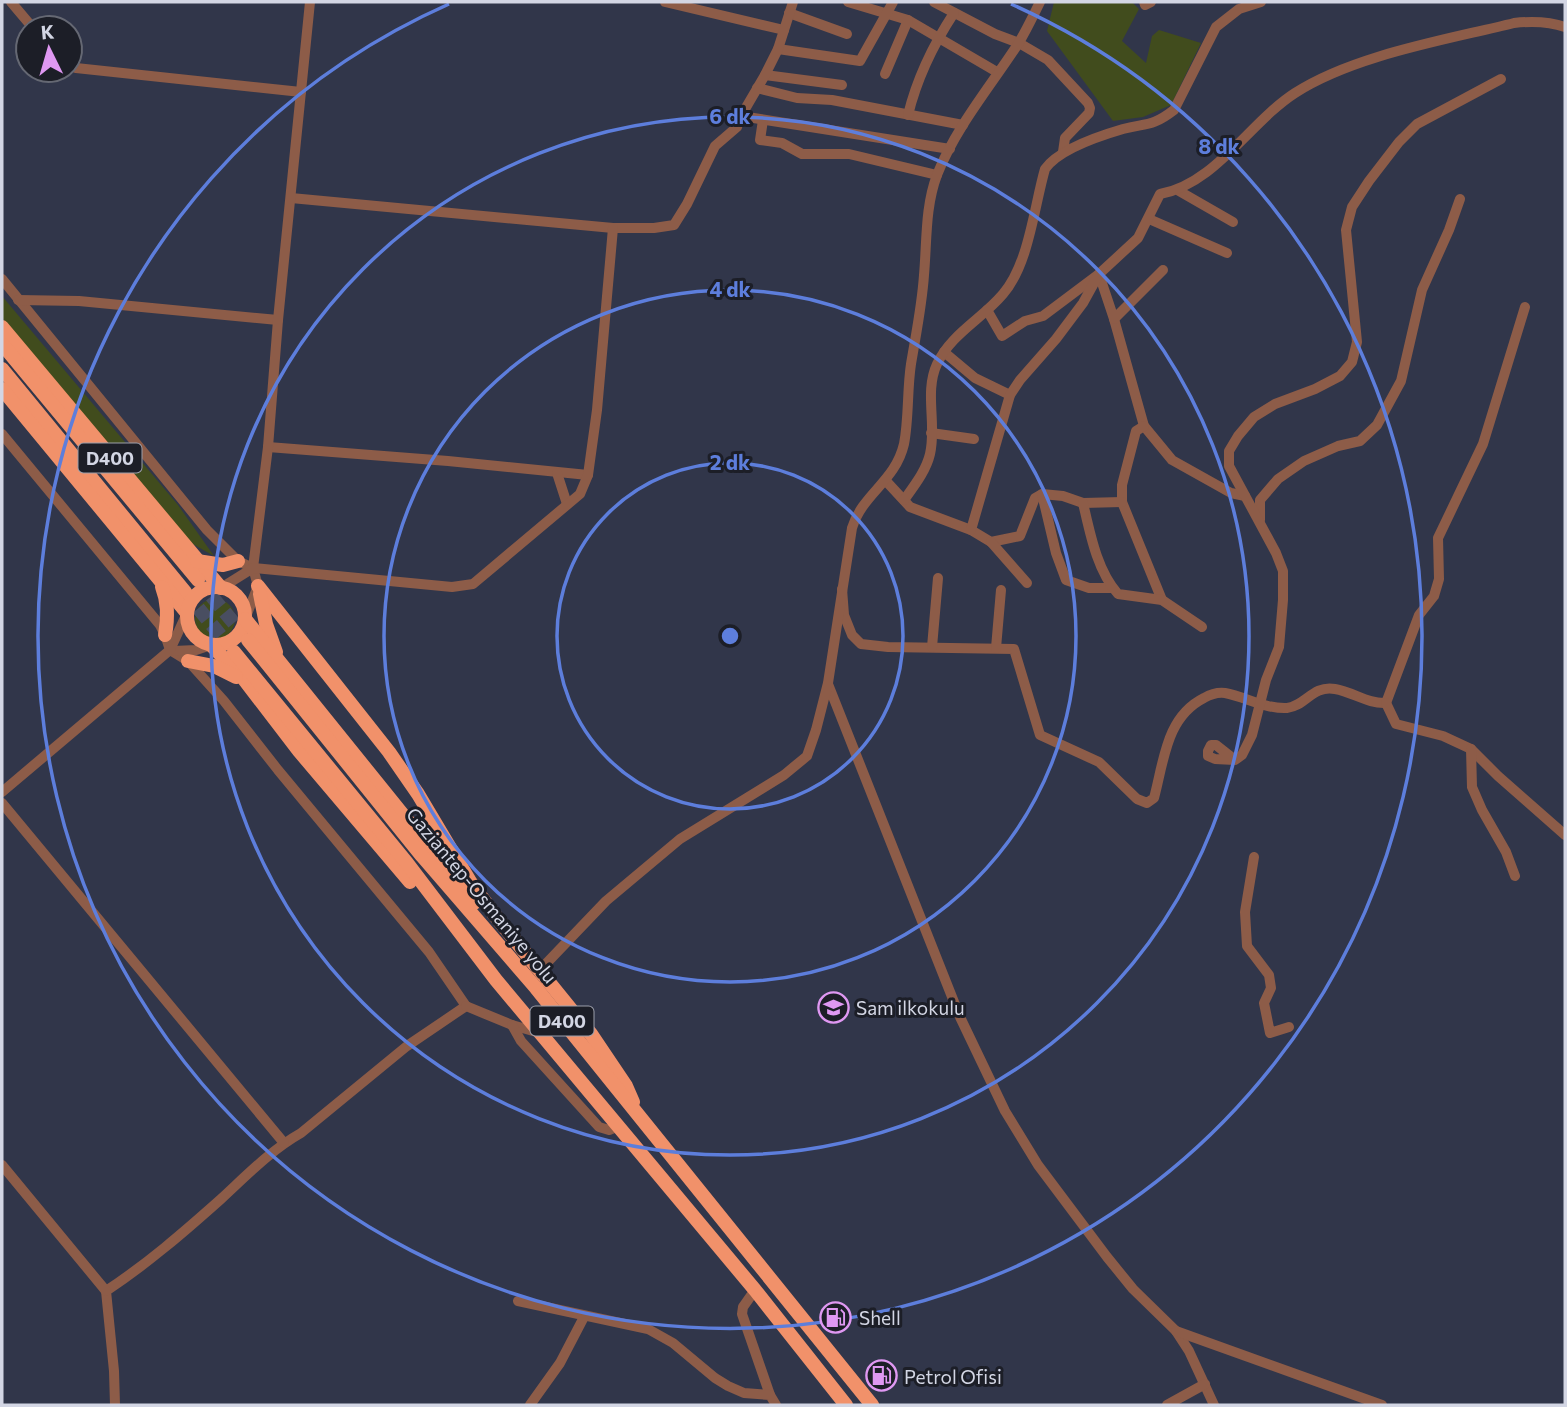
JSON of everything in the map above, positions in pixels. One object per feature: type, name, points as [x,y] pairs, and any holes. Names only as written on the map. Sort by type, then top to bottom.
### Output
[{"type":"highway","name":"D400","points":[[2,327],[197,561],[221,587],[233,592],[241,601],[245,619],[429,845],[490,923],[511,959]]},
{"type":"highway","points":[[2,344],[198,580]]},
{"type":"highway","points":[[2,369],[185,592]]},
{"type":"highway","name":"D400","points":[[2,389],[187,613],[193,634],[211,645],[247,684],[299,751],[464,948],[496,979]]},
{"type":"highway","points":[[197,561],[223,565],[239,561]]},
{"type":"highway","name":"D400","points":[[161,583],[166,596],[168,622],[165,635]]},
{"type":"highway","points":[[258,586],[389,752],[479,894],[592,1034],[626,1086],[636,1114]]},
{"type":"highway","name":"D400","points":[[258,586],[267,624],[281,663]]},
{"type":"highway","points":[[187,613],[199,593],[205,589],[221,587]]},
{"type":"highway","points":[[211,645],[234,639],[243,627],[245,619]]},
{"type":"highway","name":"Gaziantep-Osmaniye yolu","points":[[248,640],[422,856],[511,959],[872,1405]]},
{"type":"highway","name":"Gaziantep-Osmaniye yolu","points":[[234,652],[407,863],[496,979],[755,1290],[846,1405]]},
{"type":"highway","name":"D400","points":[[188,661],[214,666],[247,684]]},
{"type":"street","points":[[245,619],[258,586],[253,568],[268,447],[310,2]]},
{"type":"street","points":[[665,2],[784,30]]},
{"type":"street","points":[[291,198],[612,228],[674,225],[715,146],[737,127],[765,75],[778,49],[793,2]]},
{"type":"street","points":[[848,2],[908,20],[997,72]]},
{"type":"street","points":[[778,49],[860,61],[893,2]]},
{"type":"street","points":[[934,2],[995,34],[1019,43],[1053,65],[1090,108],[1089,113],[1065,138],[1063,152]]},
{"type":"street","points":[[540,970],[606,901],[680,839],[784,775],[807,756],[828,683],[856,515],[894,470],[904,443],[911,365],[923,286],[926,224],[937,175],[963,125],[1019,43],[1040,2]]},
{"type":"street","points":[[1144,2],[1145,5],[1151,2]]},
{"type":"street","points":[[904,500],[930,453],[930,394],[936,366],[949,343],[1004,293],[1018,269],[1045,169],[1055,156],[1063,152],[1123,129],[1146,126],[1174,110],[1216,27],[1239,9],[1261,2]]},
{"type":"street","points":[[789,13],[847,34]]},
{"type":"street","points":[[908,115],[915,89],[938,37],[954,13]]},
{"type":"street","points":[[885,74],[908,20]]},
{"type":"street","points":[[986,310],[1002,336],[1025,321],[1043,316],[1099,274],[1138,238],[1160,194],[1180,191],[1232,151],[1264,116],[1296,92],[1332,73],[1381,57],[1514,23],[1532,21],[1565,27]]},
{"type":"street","points":[[84,69],[301,92]]},
{"type":"street","points":[[765,75],[842,85]]},
{"type":"street","points":[[1235,760],[1241,755],[1252,735],[1259,704],[1279,647],[1283,571],[1230,466],[1229,451],[1254,417],[1275,404],[1340,376],[1352,362],[1357,342],[1346,230],[1352,207],[1399,142],[1417,124],[1501,79]]},
{"type":"street","points":[[757,88],[797,98],[832,100],[963,125]]},
{"type":"street","points":[[741,116],[950,149]]},
{"type":"street","points":[[763,120],[760,140],[782,143],[802,153],[849,154],[937,175]]},
{"type":"street","points":[[1180,191],[1233,222]]},
{"type":"street","points":[[1260,524],[1260,500],[1278,479],[1304,461],[1338,446],[1360,441],[1377,425],[1401,381],[1422,290],[1460,199]]},
{"type":"street","points":[[1149,219],[1227,253]]},
{"type":"street","points":[[2,279],[207,530],[239,561],[253,568],[452,587],[473,584],[580,494],[588,475],[597,410],[612,228]]},
{"type":"street","points":[[1114,319],[1163,270]]},
{"type":"street","points":[[1099,274],[1144,426],[1172,460],[1231,493],[1245,496]]},
{"type":"street","points":[[971,530],[1010,395],[1083,303],[1099,274]]},
{"type":"street","points":[[18,300],[79,301],[278,320]]},
{"type":"street","points":[[842,589],[844,615],[852,635],[861,644],[1014,649],[1040,735],[1099,762],[1137,799],[1147,803],[1154,799],[1168,739],[1177,721],[1193,703],[1212,694],[1222,693],[1259,704],[1290,708],[1322,688],[1338,689],[1378,704],[1386,703],[1419,615],[1434,596],[1439,579],[1438,538],[1483,444],[1525,307]]},
{"type":"street","points":[[944,352],[975,378],[1010,395]]},
{"type":"street","points":[[1144,426],[1136,431],[1122,485],[1122,502],[1162,600]]},
{"type":"street","points":[[2,433],[165,635],[170,650],[188,661],[224,701],[429,952],[466,1006],[540,1033]]},
{"type":"street","points":[[931,433],[974,439]]},
{"type":"street","points":[[268,447],[588,475]]},
{"type":"street","points":[[557,473],[567,504]]},
{"type":"street","points":[[886,481],[910,507],[971,530],[991,542],[1027,583]]},
{"type":"street","points":[[991,542],[1020,536],[1035,498],[1042,494],[1063,496],[1083,503],[1122,502]]},
{"type":"street","points":[[1042,494],[1056,553],[1066,580],[1089,588],[1112,588]]},
{"type":"street","points":[[1083,503],[1089,530],[1112,588],[1118,594],[1162,600],[1202,627]]},
{"type":"street","points":[[221,587],[253,568]]},
{"type":"street","points":[[932,647],[938,578]]},
{"type":"street","points":[[996,648],[1002,590]]},
{"type":"street","points":[[2,792],[170,650],[187,613]]},
{"type":"street","points":[[170,650],[196,650],[211,645]]},
{"type":"street","points":[[828,683],[960,1017],[1005,1111],[1038,1165],[1099,1248],[1133,1289],[1176,1331],[1189,1351],[1214,1405]]},
{"type":"street","points":[[1386,703],[1395,724],[1443,736],[1471,749],[1565,835]]},
{"type":"street","points":[[1471,749],[1472,787],[1506,852],[1515,876]]},
{"type":"street","points":[[2,803],[284,1143]]},
{"type":"street","points":[[1254,857],[1245,912],[1247,946],[1269,975],[1271,988],[1264,1003],[1270,1033],[1289,1027]]},
{"type":"street","points":[[106,1291],[135,1272],[284,1143],[301,1133],[407,1046],[466,1006]]},
{"type":"street","points":[[512,1025],[521,1041],[599,1126],[609,1130],[619,1126]]},
{"type":"street","points":[[2,1165],[106,1291],[115,1405]]},
{"type":"street","points":[[755,1290],[743,1307],[742,1314],[770,1395],[776,1405]]},
{"type":"street","points":[[518,1301],[648,1329],[673,1343],[728,1386],[744,1393],[770,1395]]},
{"type":"street","points":[[530,1405],[560,1363],[584,1317]]},
{"type":"street","points":[[1176,1331],[1382,1405]]},
{"type":"street","points":[[1167,1405],[1205,1384]]},
{"type":"green space","points":[[1054,2],[1132,2],[1139,9],[1122,41],[1146,63],[1152,36],[1159,30],[1201,43],[1171,105],[1143,117],[1113,121],[1047,31]]},
{"type":"green space","points":[[2,296],[178,505],[214,556],[191,543],[2,318]]},
{"type":"green space","points":[[215,599],[229,605],[235,619],[229,633],[215,639],[201,633],[195,619],[201,605]]},
{"type":"tunnel","points":[[198,580],[248,640]]},
{"type":"tunnel","points":[[185,592],[234,652]]},
{"type":"place","name":"Sam ilkokulu","points":[[833,1007]]},
{"type":"place","name":"Shell","points":[[836,1317]]},
{"type":"place","name":"Petrol Ofisi","points":[[881,1376]]}]
